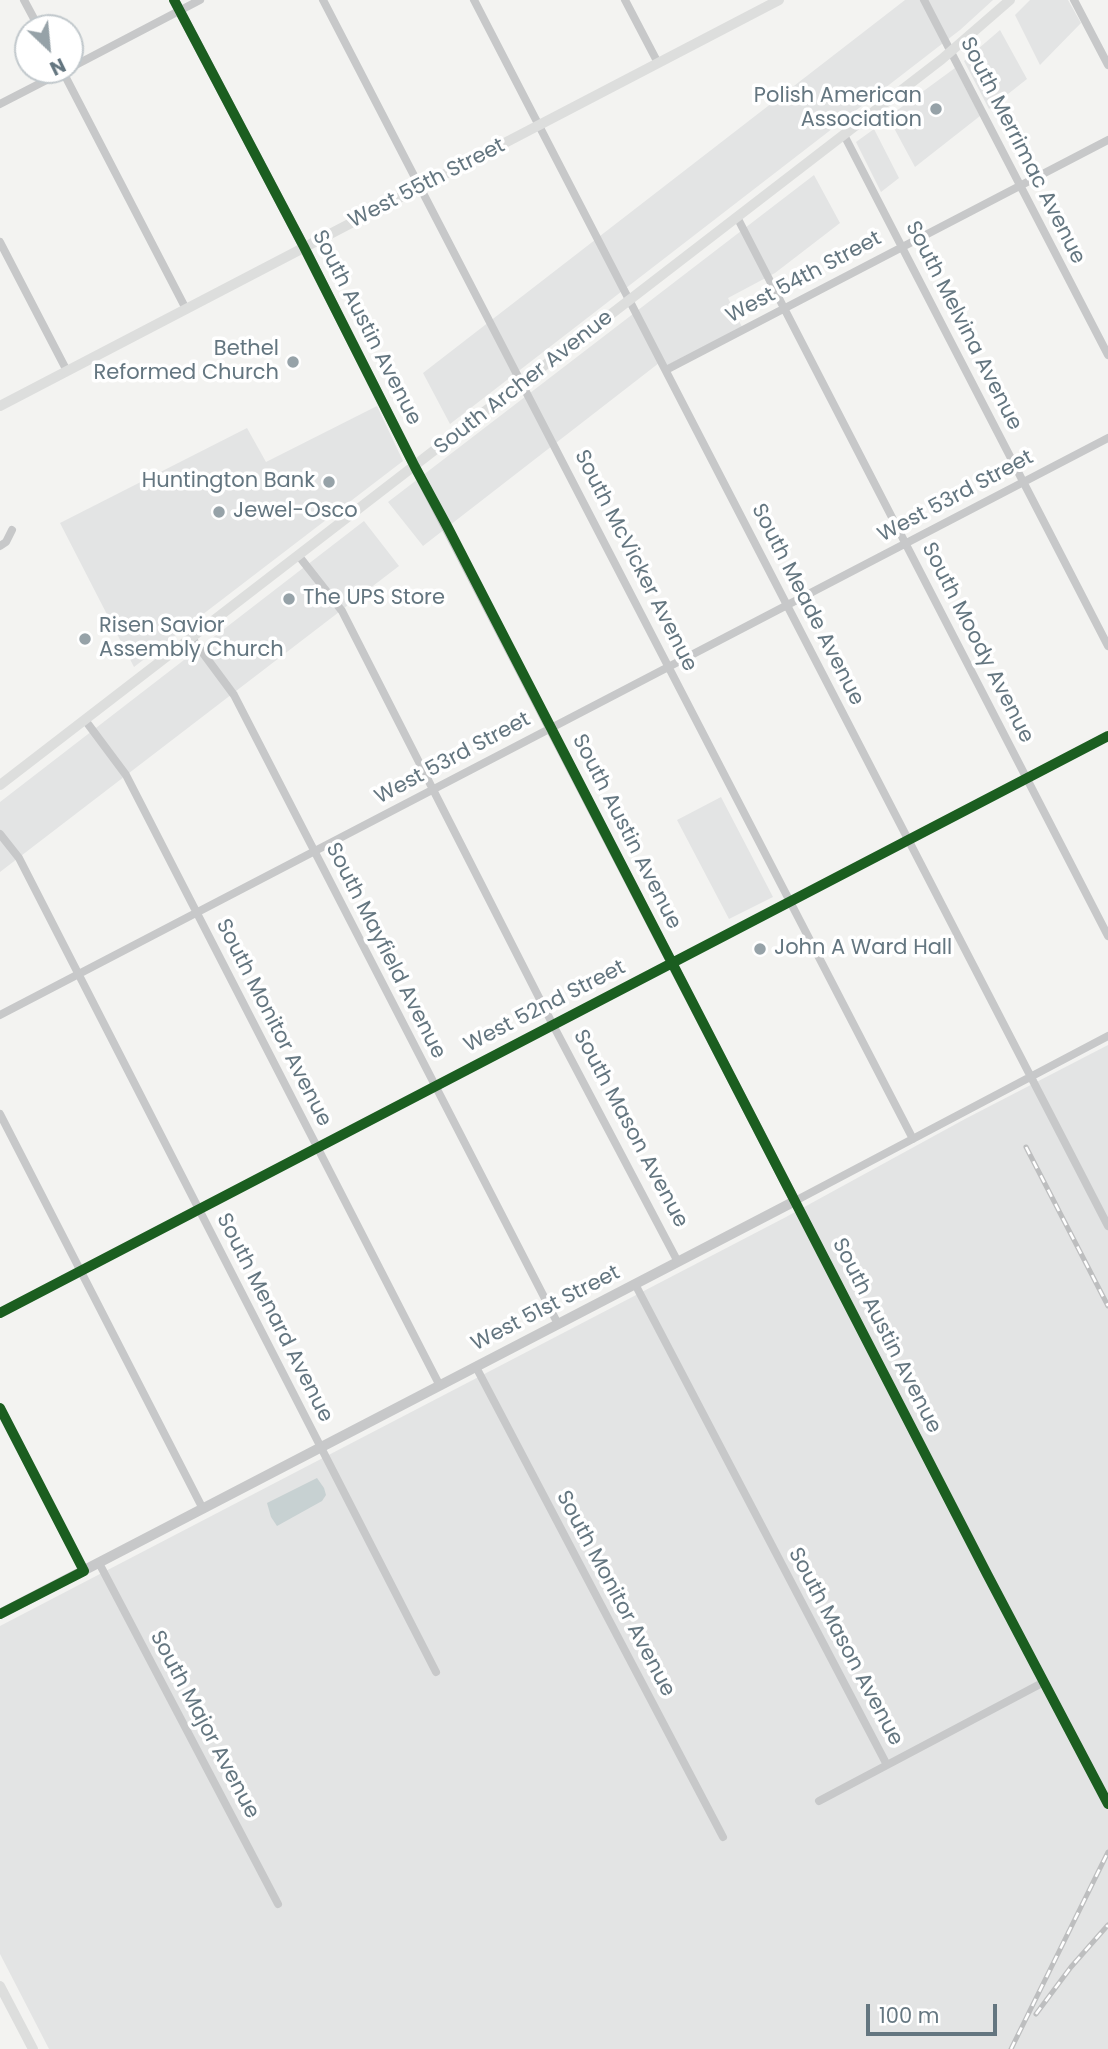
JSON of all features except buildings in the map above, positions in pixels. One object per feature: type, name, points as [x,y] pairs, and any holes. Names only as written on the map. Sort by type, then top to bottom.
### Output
[{"type":"main road","name":"South Archer Avenue","points":[[0,785],[951,52],[1010,0]]},
{"type":"main road","name":"West 55th Street","points":[[0,406],[776,1]]},
{"type":"main road","points":[[0,1986],[33,2049]]},
{"type":"street","name":"South Austin Avenue","points":[[174,0],[1108,1804]]},
{"type":"street","points":[[84,60],[200,0]]},
{"type":"street","name":"South McVicker Avenue","points":[[324,0],[913,1139]]},
{"type":"street","name":"South Meade Avenue","points":[[474,0],[1108,1226]]},
{"type":"street","points":[[625,0],[658,63]]},
{"type":"street","name":"South Merrimac Avenue","points":[[924,0],[1108,355]]},
{"type":"street","points":[[1074,0],[1108,65]]},
{"type":"street","points":[[0,104],[38,84]]},
{"type":"street","points":[[72,84],[186,309]]},
{"type":"street","name":"South Melvina Avenue","points":[[844,135],[1108,646]]},
{"type":"street","name":"West 54th Street","points":[[666,370],[1108,140]]},
{"type":"street","name":"South Moody Avenue","points":[[737,217],[1108,936]]},
{"type":"street","points":[[0,243],[67,371]]},
{"type":"street","name":"West 53rd Street","points":[[0,1015],[1108,438]]},
{"type":"street","points":[[0,546],[6,542],[12,530]]},
{"type":"street","name":"South Mason Avenue","points":[[299,555],[342,611],[553,1025],[678,1262]]},
{"type":"street","name":"South Mayfield Avenue","points":[[191,637],[234,695],[558,1324]]},
{"type":"street","name":"South Monitor Avenue","points":[[85,720],[126,775],[440,1386]]},
{"type":"street","name":"West 52nd Street","points":[[0,1312],[1108,736]]},
{"type":"street","name":"South Menard Avenue","points":[[0,834],[19,858],[436,1672]]},
{"type":"street","name":"West 51st Street","points":[[0,1614],[1108,1036]]},
{"type":"street","points":[[0,1114],[203,1509]]},
{"type":"street","name":"South Mason Avenue","points":[[635,1284],[887,1765]]},
{"type":"street","name":"South Monitor Avenue","points":[[476,1367],[723,1838]]},
{"type":"street","points":[[0,1408],[84,1571]]},
{"type":"street","name":"South Major Avenue","points":[[99,1563],[278,1904]]},
{"type":"street","points":[[819,1801],[1044,1682]]},
{"type":"shaded area","points":[[905,0],[993,0],[960,30],[450,424],[423,373]]},
{"type":"shaded area","points":[[1030,0],[1068,0],[1081,23],[1040,65],[1015,15]]},
{"type":"shaded area","points":[[1000,30],[1027,79],[989,109],[964,61]]},
{"type":"shaded area","points":[[955,68],[980,116],[915,167],[888,117]]},
{"type":"shaded area","points":[[874,129],[899,178],[881,192],[856,142]]},
{"type":"shaded area","points":[[814,175],[840,223],[775,273],[728,298],[742,327],[662,368],[659,363],[423,546],[388,502]]},
{"type":"shaded area","points":[[377,406],[403,461],[134,667],[60,523],[247,428],[266,462]]},
{"type":"shaded area","points":[[364,521],[399,566],[0,872],[0,802]]},
{"type":"shaded area","points":[[721,797],[773,897],[729,919],[677,820]]},
{"type":"shaded area","points":[[1108,1045],[1108,2049],[49,2049],[0,1954],[0,1626],[786,1217],[965,1119]]},
{"type":"shaded area","points":[[317,1478],[326,1495],[322,1501],[277,1526],[267,1503]]},
{"type":"railway","points":[[1026,1147],[1108,1306]]},
{"type":"railway","points":[[1011,2049],[1108,1852]]},
{"type":"railway","points":[[1036,2014],[1071,1967],[1108,1925]]},
{"type":"cycle path","points":[[174,0],[1108,1804]]},
{"type":"cycle path","points":[[0,1313],[1108,736]]},
{"type":"cycle path","points":[[0,1408],[84,1571],[0,1614]]},
{"type":"place","name":"Polish American Association","points":[[936,109]]},
{"type":"place","name":"Bethel Reformed Church","points":[[293,362]]},
{"type":"place","name":"Huntington Bank","points":[[329,482]]},
{"type":"place","name":"Jewel-Osco","points":[[219,512]]},
{"type":"place","name":"The UPS Store","points":[[289,599]]},
{"type":"place","name":"Risen Savior Assembly Church","points":[[85,639]]},
{"type":"place","name":"John A Ward Hall","points":[[760,949]]}]
